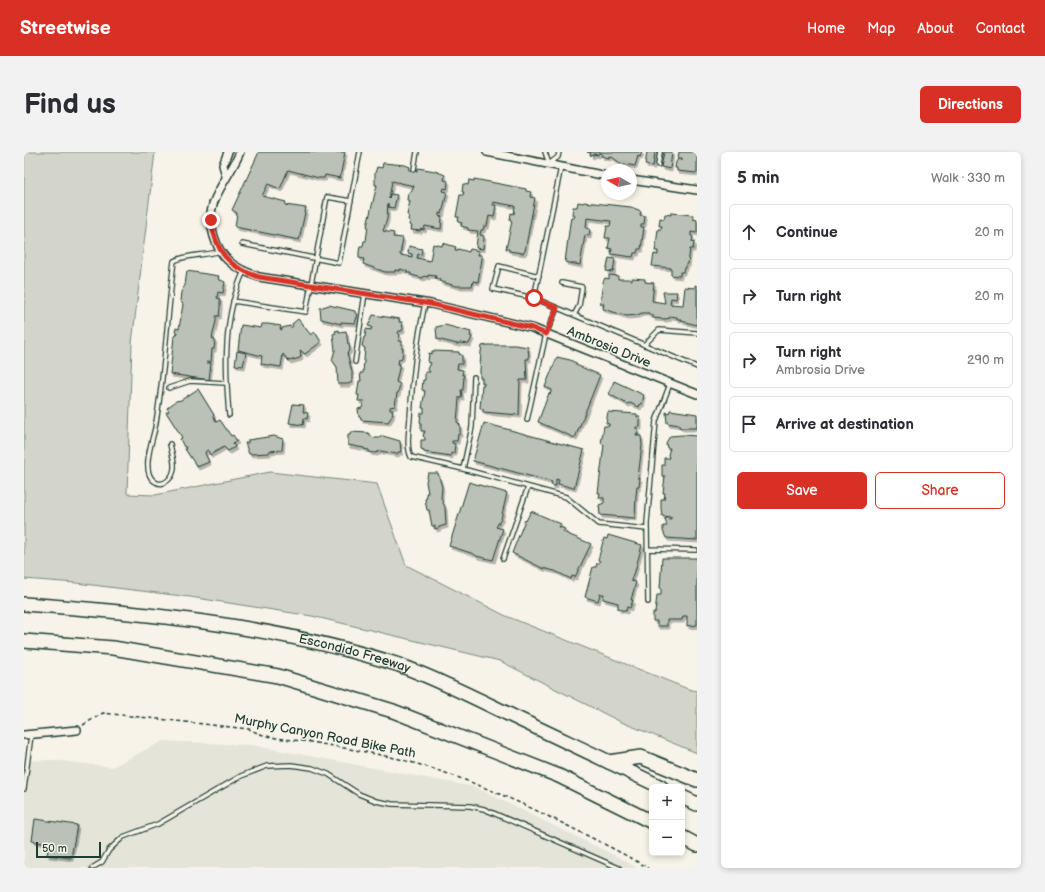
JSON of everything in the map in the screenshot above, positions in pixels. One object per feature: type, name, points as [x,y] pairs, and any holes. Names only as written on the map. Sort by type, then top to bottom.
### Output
[{"type":"highway","name":"Escondido Freeway","points":[[24,604],[149,616],[230,626],[322,644],[400,666],[468,695],[655,784]]},
{"type":"highway","points":[[24,641],[113,648],[278,676],[393,711],[559,776],[649,821]]},
{"type":"highway","points":[[609,762],[641,758],[697,780]]},
{"type":"highway","points":[[685,798],[697,804]]},
{"type":"highway","points":[[685,839],[697,845]]},
{"type":"street","name":"Ambrosia Drive","points":[[226,176],[223,165],[228,152]]},
{"type":"street","name":"Ambrosia Drive","points":[[240,152],[234,168],[226,176],[212,205],[211,220],[214,236],[221,251],[230,263],[244,271],[259,277],[425,303],[532,328],[697,394]]},
{"type":"street","points":[[487,152],[601,175]]},
{"type":"street","points":[[637,181],[697,190]]},
{"type":"street","points":[[28,735],[77,730]]},
{"type":"lane","points":[[242,244],[339,263],[360,152]]},
{"type":"lane","points":[[414,169],[417,152]]},
{"type":"lane","points":[[545,152],[549,164],[558,156],[559,152]]},
{"type":"lane","points":[[658,165],[660,152]]},
{"type":"lane","points":[[534,298],[561,166]]},
{"type":"lane","points":[[233,301],[306,312],[327,197],[351,202]]},
{"type":"lane","points":[[170,444],[174,465],[173,472],[167,482],[163,484],[155,482],[150,477],[148,457],[159,403],[174,261],[181,258],[208,256],[221,251]]},
{"type":"lane","points":[[539,276],[498,266],[493,289],[534,298],[697,367]]},
{"type":"lane","points":[[229,415],[226,383],[226,349],[235,289],[244,271]]},
{"type":"lane","points":[[562,283],[582,287],[579,306],[574,315]]},
{"type":"lane","points":[[355,362],[364,293]]},
{"type":"lane","points":[[425,303],[414,362],[408,451],[411,457],[418,460],[464,469],[566,497],[599,524],[647,529]]},
{"type":"lane","points":[[527,420],[546,334],[557,308]]},
{"type":"lane","points":[[644,345],[659,330],[697,333]]},
{"type":"lane","points":[[464,469],[472,427],[474,377]]},
{"type":"lane","points":[[169,388],[190,381],[226,383]]},
{"type":"lane","points":[[648,602],[647,529],[656,421],[670,384]]},
{"type":"lane","points":[[502,559],[528,487]]},
{"type":"lane","points":[[647,549],[696,550]]},
{"type":"lane","points":[[24,789],[28,735]]},
{"type":"lane","points":[[92,868],[102,862],[108,850],[122,837],[165,820],[241,776],[267,766],[291,765],[312,768],[328,774],[359,794],[376,801],[392,804],[470,806],[484,809],[619,868]]},
{"type":"path","name":"Murphy Canyon Road Bike Path","points":[[77,730],[93,717],[103,713],[249,729],[257,733],[279,739],[310,742],[394,758],[420,765],[500,795],[569,827],[648,868]]},
{"type":"shaded area","points":[[24,152],[155,152],[132,343],[127,494],[155,495],[270,472],[377,484],[406,565],[506,616],[688,689],[697,691],[697,753],[619,721],[500,661],[312,616],[190,597],[76,583],[24,579]]},
{"type":"shaded area","points":[[163,741],[251,745],[475,787],[624,860],[637,868],[24,868],[24,761],[52,760],[112,767]]},
{"type":"building","points":[[259,152],[345,152],[340,178],[325,175],[324,178],[319,178],[288,170],[280,189],[268,184],[262,196],[286,202],[285,205],[306,208],[299,240],[235,227],[237,213],[232,210]]},
{"type":"building","points":[[587,152],[642,152],[640,157],[638,156],[636,164],[620,163],[612,157],[609,156],[609,158],[601,156],[602,154],[599,153],[598,155],[593,154],[593,156],[590,155],[591,153]]},
{"type":"building","points":[[647,152],[655,152],[653,166],[645,165]]},
{"type":"building","points":[[664,152],[672,152],[670,169],[661,167]]},
{"type":"building","points":[[679,152],[697,152],[697,173],[677,171],[677,168],[675,168],[676,162],[678,159],[682,160],[682,158],[678,158]]},
{"type":"building","points":[[383,163],[405,165],[410,167],[409,170],[417,171],[418,168],[435,171],[445,175],[444,180],[448,181],[447,189],[444,188],[443,191],[447,192],[442,214],[439,213],[439,216],[442,217],[441,229],[425,226],[424,230],[421,229],[420,231],[411,230],[412,226],[409,225],[409,216],[407,215],[410,201],[407,200],[408,193],[410,193],[414,186],[392,181],[389,199],[390,194],[397,195],[394,208],[388,207],[388,203],[387,219],[383,231],[394,233],[393,237],[403,238],[400,255],[412,257],[412,254],[408,253],[409,246],[422,249],[421,255],[418,254],[417,258],[430,261],[433,244],[442,246],[443,243],[456,247],[455,250],[458,249],[469,252],[470,249],[479,251],[478,255],[482,255],[482,259],[478,282],[473,281],[472,286],[456,286],[439,281],[440,279],[435,278],[436,276],[428,275],[428,277],[424,276],[423,278],[411,275],[411,273],[407,273],[407,271],[400,269],[400,271],[395,270],[395,272],[385,272],[363,264],[364,259],[359,258],[360,246],[363,246],[364,241],[366,241],[367,226],[377,185],[375,185],[375,173],[377,167],[382,168]]},
{"type":"building","points":[[474,179],[526,189],[526,191],[531,192],[530,197],[535,198],[525,251],[523,253],[509,251],[509,249],[506,249],[512,221],[510,220],[511,213],[514,214],[515,206],[493,202],[493,205],[496,205],[494,217],[489,216],[487,226],[484,226],[483,230],[481,230],[480,235],[484,236],[483,249],[476,248],[478,231],[468,230],[468,228],[461,226],[462,223],[458,222],[459,217],[456,217],[460,195],[463,195],[464,192],[462,192],[463,184],[468,185],[469,180],[474,181]]},
{"type":"building","points":[[578,202],[631,207],[641,211],[640,215],[645,216],[644,224],[641,224],[641,227],[644,227],[641,249],[638,249],[637,253],[634,253],[633,257],[611,254],[612,249],[608,248],[610,238],[605,238],[607,226],[610,226],[611,221],[587,218],[586,228],[590,229],[589,236],[585,235],[580,265],[565,262],[571,218],[574,218],[575,215],[572,215],[573,207],[577,207]]},
{"type":"building","points":[[671,213],[693,215],[693,219],[697,220],[697,233],[691,232],[691,236],[693,237],[692,242],[694,242],[693,249],[690,249],[688,264],[686,264],[686,268],[684,268],[683,272],[680,272],[680,276],[671,275],[671,268],[652,266],[654,254],[658,255],[658,251],[655,251],[658,229],[661,229],[662,226],[659,226],[660,218],[664,219],[665,214],[671,215]]},
{"type":"building","points":[[609,258],[615,259],[613,272],[606,271]]},
{"type":"building","points":[[187,271],[219,276],[218,279],[225,282],[223,293],[218,292],[217,298],[220,299],[220,307],[219,316],[216,316],[212,338],[215,340],[214,349],[212,349],[211,362],[207,361],[207,363],[211,363],[209,380],[170,374],[174,336],[176,336],[177,332],[175,332],[176,328],[179,329],[183,304],[180,301],[181,292],[185,285]]},
{"type":"building","points":[[609,275],[618,276],[618,279],[629,279],[632,281],[632,278],[645,279],[645,282],[654,283],[652,301],[665,303],[663,292],[677,292],[676,299],[671,298],[670,304],[683,305],[685,287],[695,288],[695,285],[697,286],[697,325],[681,321],[682,319],[677,319],[677,317],[670,316],[670,318],[665,319],[653,318],[653,315],[649,315],[649,313],[627,316],[603,309],[604,304],[600,304],[603,282],[605,278],[609,279]]},
{"type":"building","points":[[329,305],[355,311],[355,313],[358,314],[355,323],[341,322],[341,324],[321,319],[320,308]]},
{"type":"building","points":[[373,315],[400,319],[399,322],[402,322],[403,329],[398,333],[400,335],[398,341],[402,341],[403,349],[402,358],[399,359],[398,364],[400,364],[396,382],[400,384],[395,406],[390,407],[390,410],[393,410],[392,416],[388,422],[361,420],[361,417],[359,417],[358,409],[362,408],[364,401],[358,401],[359,395],[357,395],[359,381],[361,381],[360,373],[363,373],[365,348],[362,346],[366,329],[371,330],[372,327],[368,326]]},
{"type":"building","points":[[298,319],[311,335],[315,332],[321,342],[305,354],[300,350],[300,358],[289,361],[283,354],[281,367],[261,364],[262,356],[238,350],[241,325],[261,328],[262,324],[268,324],[281,326],[280,329],[282,330],[282,328],[290,326],[291,328],[293,326],[292,324]]},
{"type":"building","points":[[445,325],[471,332],[470,336],[472,337],[469,344],[457,344],[437,339],[436,327]]},
{"type":"building","points":[[339,330],[339,332],[346,331],[350,350],[347,353],[352,372],[352,382],[348,384],[338,384],[337,367],[332,360],[335,350],[333,334],[336,333],[335,331]]},
{"type":"building","points":[[515,345],[528,347],[529,359],[526,359],[527,380],[520,380],[519,415],[483,412],[483,409],[480,408],[482,385],[484,385],[484,383],[482,383],[482,378],[480,378],[480,368],[482,367],[480,367],[481,352],[482,346]]},
{"type":"building","points":[[237,351],[246,353],[243,366],[235,365]]},
{"type":"building","points":[[432,351],[459,352],[459,354],[462,355],[462,364],[458,364],[457,369],[463,370],[462,375],[464,375],[463,390],[461,390],[462,397],[459,397],[457,422],[460,425],[460,434],[458,434],[457,441],[452,441],[452,443],[455,444],[454,453],[451,453],[451,456],[424,452],[424,450],[421,449],[421,440],[425,440],[423,436],[425,431],[421,431],[420,422],[421,413],[424,413],[424,408],[422,408],[425,391],[422,390],[423,380],[425,380],[425,372],[430,372],[428,369],[431,363],[428,362],[429,353],[432,354]]},
{"type":"building","points":[[557,357],[570,360],[576,363],[576,365],[600,375],[575,438],[538,422],[549,393],[550,394],[552,390],[545,387]]},
{"type":"building","points":[[614,381],[644,395],[642,404],[640,404],[639,407],[630,403],[627,404],[609,394]]},
{"type":"building","points":[[198,389],[214,415],[213,416],[216,422],[220,420],[231,436],[233,435],[237,441],[233,443],[235,447],[228,451],[224,447],[210,455],[208,450],[206,451],[205,453],[209,462],[197,467],[185,449],[186,447],[184,447],[180,439],[182,438],[180,434],[166,412],[169,411],[167,408],[176,401],[181,400]]},
{"type":"building","points":[[293,404],[304,405],[303,412],[308,413],[307,419],[304,418],[303,425],[289,423]]},
{"type":"building","points":[[670,410],[697,414],[697,428],[682,428],[679,427],[679,425],[667,423],[666,412],[669,413]]},
{"type":"building","points":[[608,412],[637,414],[637,417],[640,417],[640,427],[636,427],[636,429],[638,429],[638,435],[636,434],[636,436],[641,436],[642,445],[635,518],[600,515],[599,505],[604,503],[604,498],[599,498],[600,493],[598,493],[604,445],[601,443],[604,426],[609,426],[609,424],[606,423]]},
{"type":"building","points":[[484,423],[584,450],[574,488],[558,484],[559,480],[556,479],[556,486],[551,485],[552,482],[473,461]]},
{"type":"building","points":[[351,432],[368,433],[374,438],[383,436],[400,441],[401,452],[398,452],[397,454],[381,451],[375,453],[369,452],[369,450],[364,448],[348,445],[348,435],[350,435]]},
{"type":"building","points":[[274,436],[283,439],[282,450],[269,451],[269,453],[249,454],[245,443],[248,443],[248,440]]},
{"type":"building","points":[[670,436],[697,436],[697,540],[666,538],[663,531],[663,526],[667,526],[665,518],[671,519],[671,517],[662,516],[661,508],[661,499],[664,499],[665,493],[663,493],[665,476],[662,476],[662,465],[664,465],[664,458],[669,458],[668,455],[670,448],[667,448],[666,443]]},
{"type":"building","points":[[428,473],[438,473],[442,487],[441,498],[445,507],[446,525],[435,529],[435,526],[432,526],[425,499],[427,498],[426,493],[428,493],[426,482]]},
{"type":"building","points":[[469,482],[507,493],[501,519],[496,527],[503,529],[493,560],[476,556],[449,546]]},
{"type":"building","points":[[531,511],[561,524],[559,527],[565,529],[563,532],[591,544],[575,577],[572,576],[571,579],[555,571],[542,568],[512,553],[525,520],[526,521]]},
{"type":"building","points":[[608,535],[642,545],[631,581],[636,582],[631,600],[633,600],[630,608],[627,607],[626,611],[618,609],[618,603],[603,599],[604,594],[600,594],[598,601],[585,597],[593,567],[596,567],[597,563],[600,561],[598,560],[604,538],[607,539]]},
{"type":"building","points":[[662,558],[697,558],[697,625],[687,626],[687,616],[683,616],[682,620],[667,620],[667,626],[657,626],[657,621],[653,621],[653,613],[655,613],[657,595],[661,595]]},
{"type":"building","points":[[35,819],[77,825],[71,858],[47,855],[49,844],[32,841]]},
{"type":"route","points":[[211,220],[214,236],[221,251],[230,263],[247,273],[259,277],[431,304],[532,328],[546,334],[557,308],[534,298]]}]
